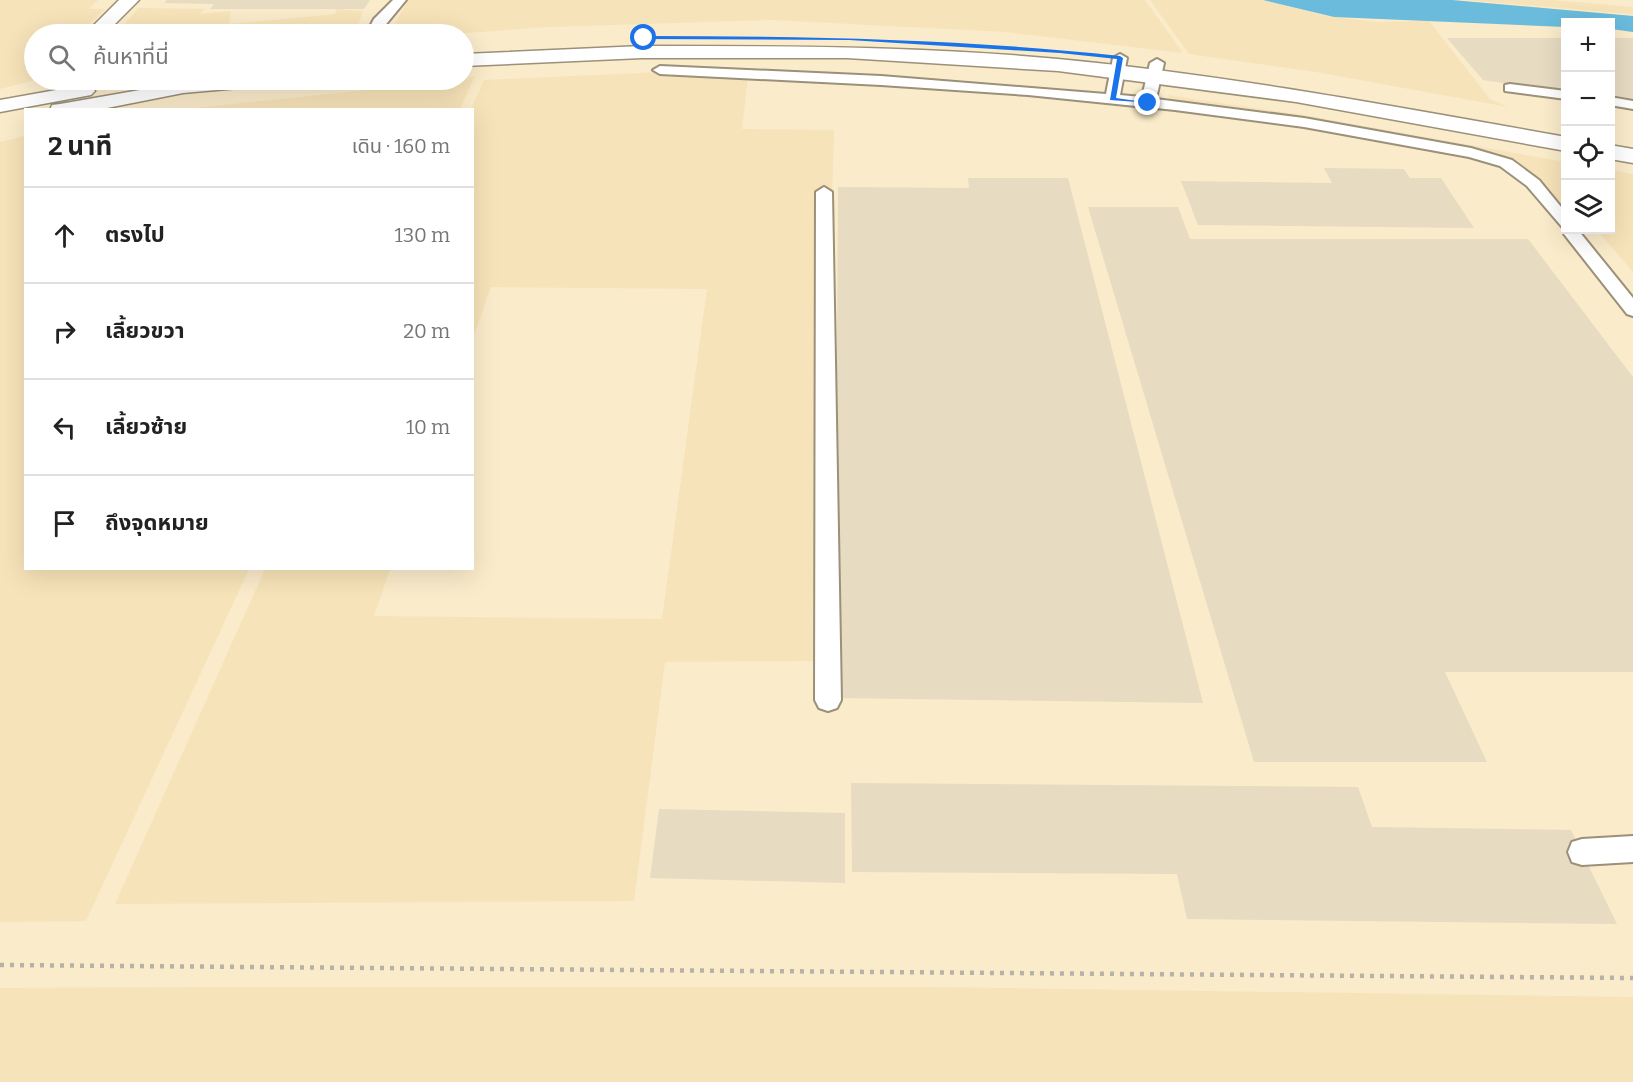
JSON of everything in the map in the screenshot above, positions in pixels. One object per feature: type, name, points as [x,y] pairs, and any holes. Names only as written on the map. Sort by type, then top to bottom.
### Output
[{"type":"street","points":[[105,24],[130,0]]},
{"type":"street","points":[[120,24],[145,0]]},
{"type":"street","points":[[474,46],[644,38],[849,38],[1060,51],[1118,65],[1561,143]]},
{"type":"street","points":[[474,60],[642,52],[847,52],[1058,65],[1118,65]]},
{"type":"street","points":[[1156,70],[1297,81],[1561,127]]},
{"type":"street","points":[[39,104],[54,90]]},
{"type":"street","points":[[39,104],[101,90]]},
{"type":"street","points":[[0,106],[39,104],[158,90]]},
{"type":"street","points":[[0,120],[24,110]]},
{"type":"street","points":[[1615,137],[1633,140]]},
{"type":"street","points":[[1615,153],[1633,156]]},
{"type":"lane","points":[[378,24],[400,0]]},
{"type":"lane","points":[[1112,99],[1118,65]]},
{"type":"lane","points":[[660,70],[893,81],[1112,99],[1251,115],[1471,153],[1506,163],[1533,183],[1561,218]]},
{"type":"lane","points":[[1148,103],[1156,70]]},
{"type":"lane","points":[[1510,88],[1561,94]]},
{"type":"lane","points":[[1615,102],[1633,105]]},
{"type":"lane","points":[[824,192],[828,700]]},
{"type":"lane","points":[[1573,234],[1633,310]]},
{"type":"lane","points":[[1582,852],[1633,849]]},
{"type":"path","points":[[0,965],[1633,978]]},
{"type":"shaded area","points":[[0,0],[1633,0],[1633,1082],[0,1082]]},
{"type":"shaded area","points":[[0,0],[98,0],[89,9],[105,9],[90,24],[24,24],[24,83],[0,89]]},
{"type":"shaded area","points":[[408,0],[1145,0],[1183,53],[1006,32],[773,20],[548,27],[474,33],[474,24],[395,24]]},
{"type":"shaded area","points":[[1150,0],[1263,0],[1326,16],[1376,22],[1429,21],[1490,99],[1508,107],[1316,72],[1189,54]]},
{"type":"shaded area","points":[[1463,0],[1551,0],[1633,7],[1633,14]]},
{"type":"shaded area","points":[[139,8],[205,9],[200,14],[231,11],[229,24],[124,24]]},
{"type":"shaded area","points":[[336,9],[363,11],[358,24],[229,24],[335,14]]},
{"type":"shaded area","points":[[749,68],[742,129],[834,130],[819,661],[665,662],[634,901],[115,904],[265,570],[390,570],[374,616],[662,619],[707,289],[491,287],[474,335],[474,108],[471,108],[484,80]]},
{"type":"shaded area","points":[[368,90],[469,90],[460,108],[195,108]]},
{"type":"shaded area","points":[[1167,95],[1303,115],[1561,161],[1561,206],[1552,205],[1509,166],[1451,150],[1173,104]]},
{"type":"shaded area","points":[[24,136],[24,570],[249,570],[86,921],[0,922],[0,142]]},
{"type":"shaded area","points":[[1615,171],[1633,174],[1633,272],[1600,234],[1615,234]]},
{"type":"shaded area","points":[[927,987],[1633,997],[1633,1082],[0,1082],[0,988]]},
{"type":"water","points":[[1263,0],[1452,0],[1633,16],[1633,32],[1615,30],[1615,18],[1561,18],[1561,27],[1334,17]]},
{"type":"building","points":[[167,0],[370,0],[364,9],[210,9],[214,4],[164,3]]},
{"type":"building","points":[[1447,38],[1561,38],[1561,91],[1483,80]]},
{"type":"building","points":[[1615,38],[1633,38],[1633,101],[1615,99]]},
{"type":"building","points":[[1324,168],[1404,169],[1410,178],[1441,178],[1474,228],[1198,225],[1181,181],[1332,183]]},
{"type":"building","points":[[968,178],[1068,178],[1203,703],[835,698],[838,187],[969,188]]},
{"type":"building","points":[[1088,207],[1178,207],[1190,239],[1528,239],[1633,377],[1633,672],[1445,672],[1487,762],[1254,762]]},
{"type":"building","points":[[851,783],[1358,787],[1372,827],[1571,830],[1617,924],[1187,919],[1177,874],[852,872]]},
{"type":"building","points":[[659,809],[845,813],[845,883],[650,878]]},
{"type":"route","points":[[644,38],[849,38],[1060,51],[1120,58],[1115,73],[1112,99],[1148,103]]}]
